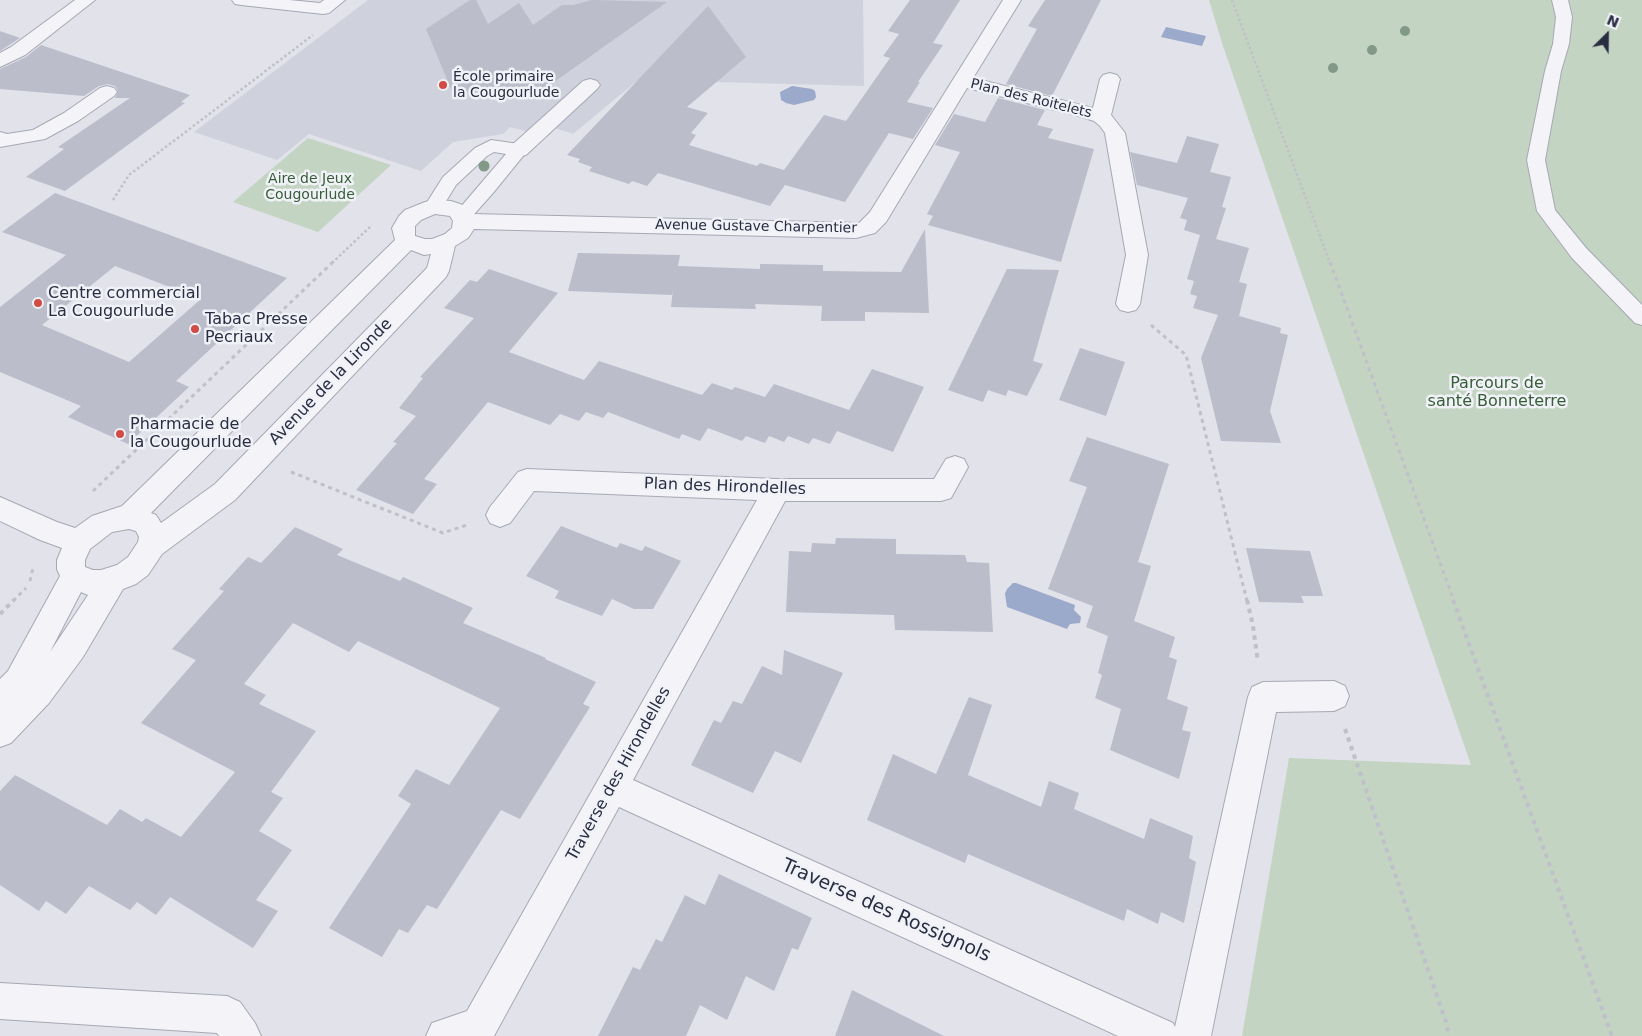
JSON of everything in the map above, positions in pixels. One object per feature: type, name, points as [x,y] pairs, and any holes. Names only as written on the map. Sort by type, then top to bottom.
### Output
[{"type":"street","points":[[0,61],[18,51],[86,0]]},
{"type":"street","points":[[241,0],[323,9],[336,0]]},
{"type":"street","name":"Avenue Gustave Charpentier","points":[[463,218],[856,231],[867,228],[878,217],[1012,0]]},
{"type":"street","name":"Plan des Roitelets","points":[[1101,117],[1110,79]]},
{"type":"street","name":"Plan des Roitelets","points":[[962,81],[1101,117],[1115,133],[1137,255],[1128,304]]},
{"type":"street","points":[[519,150],[590,85]]},
{"type":"street","points":[[0,138],[2,141],[38,135],[71,117],[107,92]]},
{"type":"street","points":[[432,207],[451,208],[463,218],[464,227],[460,233],[445,243],[424,247],[407,241],[404,235],[403,228],[407,221],[422,210],[432,207]]},
{"type":"street","points":[[0,701],[19,681],[75,576],[71,569],[71,560],[79,541],[102,524],[129,517],[407,241]]},
{"type":"street","name":"Avenue de la Lironde","points":[[75,576],[91,583],[112,581],[126,575],[138,566],[152,545],[226,492],[438,271],[445,243]]},
{"type":"street","name":"Plan des Hirondelles","points":[[500,516],[527,480],[777,490],[941,490],[955,467]]},
{"type":"street","name":"Traverse des Hirondelles","points":[[445,1036],[479,1027],[777,490]]},
{"type":"street","points":[[0,508],[50,532],[79,541]]},
{"type":"street","points":[[129,517],[146,522],[153,536],[152,545]]},
{"type":"street","points":[[0,732],[38,693],[72,647],[112,581]]},
{"type":"street","points":[[1192,1036],[1263,697],[1334,696]]},
{"type":"street","name":"Traverse des Rossignols","points":[[612,787],[1160,1036]]},
{"type":"street","points":[[0,1001],[227,1015],[242,1036]]},
{"type":"lane","points":[[1560,0],[1564,17],[1561,44],[1553,71],[1536,160],[1546,211],[1579,253],[1642,318]]},
{"type":"lane","points":[[432,207],[449,181],[481,152],[491,146],[519,150]]},
{"type":"lane","points":[[463,218],[519,150]]},
{"type":"path","points":[[1232,0],[1344,298],[1612,1036]]},
{"type":"path","points":[[113,200],[128,175],[316,34]]},
{"type":"path","points":[[0,614],[30,585],[35,557],[50,532],[376,221]]},
{"type":"path","points":[[1128,304],[1186,355],[1253,626],[1263,697]]},
{"type":"path","points":[[258,458],[442,532],[500,516]]},
{"type":"path","points":[[1334,696],[1449,1036]]},
{"type":"shaded area","name":"École primaire la Cougourlude","points":[[368,0],[863,0],[864,86],[638,80],[573,134],[552,127],[544,136],[510,127],[503,134],[453,142],[421,171],[309,134],[277,160],[194,132]]},
{"type":"green space","name":"Parcours de santé Bonneterre","points":[[1209,0],[1642,0],[1642,1036],[1242,1036],[1289,758],[1471,765],[1223,46]]},
{"type":"green space","name":"Aire de Jeux Cougourlude","points":[[308,138],[391,165],[318,232],[233,202]]},
{"type":"water","points":[[1166,27],[1206,36],[1202,46],[1161,37]]},
{"type":"water","points":[[792,86],[812,89],[815,91],[816,97],[814,100],[794,105],[786,103],[781,100],[780,92]]},
{"type":"water","points":[[1013,583],[1075,605],[1074,610],[1081,617],[1080,623],[1070,624],[1067,629],[1007,607],[1005,594]]},
{"type":"building","points":[[470,0],[476,0],[488,24],[519,3],[533,25],[562,5],[573,5],[592,0],[667,2],[540,92],[535,90],[531,93],[521,89],[515,94],[452,91],[426,29]]},
{"type":"building","points":[[910,0],[960,0],[933,43],[943,45],[907,102],[933,108],[913,139],[889,133],[845,202],[785,185],[770,206],[658,173],[647,186],[632,181],[629,184],[589,171],[592,167],[578,162],[580,159],[567,155],[708,6],[746,57],[687,107],[708,113],[691,133],[696,135],[689,145],[757,166],[760,163],[784,170],[824,115],[846,121],[890,58],[883,56],[899,34],[888,31]]},
{"type":"building","points":[[1045,0],[1101,0],[1052,96],[1006,84],[1037,29],[1028,26]]},
{"type":"building","points":[[0,31],[20,38],[0,51]]},
{"type":"building","points":[[41,45],[190,95],[181,102],[185,103],[65,191],[26,177],[64,149],[58,147],[130,98],[115,98],[118,91],[115,86],[108,84],[99,86],[84,96],[0,89],[0,69],[26,57]]},
{"type":"building","points":[[998,98],[1045,110],[1037,125],[1053,129],[1048,138],[1094,149],[1061,262],[928,225],[933,216],[927,214],[960,152],[935,145],[954,114],[985,122]]},
{"type":"building","points":[[1187,136],[1219,144],[1210,172],[1231,177],[1222,207],[1226,208],[1216,239],[1249,248],[1239,282],[1247,284],[1239,316],[1281,328],[1280,333],[1288,335],[1270,411],[1281,443],[1221,441],[1201,358],[1218,315],[1193,308],[1197,296],[1190,294],[1194,281],[1187,279],[1200,235],[1184,230],[1187,220],[1180,218],[1188,198],[1137,185],[1130,152],[1177,163]]},
{"type":"building","points":[[55,193],[287,278],[176,381],[189,387],[128,444],[68,417],[81,406],[0,372],[0,307],[66,255],[2,232]],"holes":[[[115,266],[201,299],[129,362],[42,325]]]},
{"type":"building","points":[[925,229],[929,313],[865,312],[865,321],[821,321],[822,306],[755,304],[756,309],[671,307],[673,289],[672,295],[568,291],[578,253],[680,255],[678,266],[760,269],[760,264],[823,265],[823,271],[901,272]]},
{"type":"building","points":[[489,269],[558,293],[509,352],[584,380],[599,361],[702,395],[712,383],[732,390],[735,387],[765,397],[774,384],[849,410],[872,369],[924,387],[893,452],[837,431],[830,444],[813,438],[809,444],[788,436],[784,442],[769,436],[765,443],[746,436],[742,441],[708,428],[700,441],[682,434],[679,439],[608,412],[603,418],[586,412],[579,421],[560,414],[550,425],[488,402],[424,479],[437,484],[413,514],[356,490],[397,443],[393,442],[416,416],[399,408],[423,378],[420,377],[474,318],[444,308],[470,280],[477,282]]},
{"type":"building","points":[[1007,269],[1059,270],[1033,361],[1043,364],[1027,396],[1008,390],[1006,396],[988,390],[983,402],[948,390]]},
{"type":"building","points":[[1080,348],[1125,362],[1106,416],[1059,400]]},
{"type":"building","points":[[1087,437],[1169,464],[1138,562],[1151,566],[1134,621],[1175,637],[1169,657],[1177,660],[1167,699],[1188,707],[1182,730],[1191,732],[1179,779],[1110,750],[1121,709],[1095,698],[1102,675],[1098,673],[1108,636],[1086,627],[1093,606],[1048,589],[1087,487],[1069,481]]},
{"type":"building","points":[[561,526],[617,548],[620,543],[642,551],[645,546],[681,561],[653,609],[634,609],[612,599],[602,616],[555,598],[559,591],[526,576]]},
{"type":"building","points":[[295,527],[343,549],[337,555],[400,581],[403,577],[473,608],[463,623],[546,658],[596,682],[583,704],[590,707],[520,819],[501,810],[437,909],[427,905],[408,933],[399,929],[382,957],[329,928],[411,804],[398,796],[416,769],[449,785],[500,708],[358,641],[349,652],[293,623],[244,684],[266,695],[259,704],[316,731],[271,792],[283,798],[259,831],[292,850],[256,900],[278,911],[253,948],[170,897],[156,915],[137,902],[130,910],[89,886],[66,914],[46,901],[39,911],[0,885],[0,791],[15,775],[107,825],[120,809],[142,822],[146,818],[181,837],[235,772],[141,723],[196,660],[172,649],[224,591],[219,589],[248,557],[261,563]]},
{"type":"building","points":[[836,538],[896,539],[896,554],[965,555],[967,562],[989,563],[993,632],[895,630],[894,615],[786,612],[789,551],[811,552],[812,543],[835,544]]},
{"type":"building","points":[[1246,548],[1310,551],[1323,596],[1301,596],[1304,603],[1259,602]]},
{"type":"building","points":[[784,650],[843,673],[801,763],[775,751],[753,793],[691,765],[714,720],[721,723],[733,701],[742,704],[762,666],[782,675]]},
{"type":"building","points":[[969,697],[992,705],[968,775],[1041,807],[1049,781],[1079,793],[1074,809],[1144,839],[1150,818],[1193,836],[1189,858],[1196,862],[1184,923],[1161,912],[1158,924],[1127,909],[1124,921],[968,854],[965,863],[867,820],[893,754],[936,774]]},
{"type":"building","points":[[719,874],[812,918],[798,950],[792,948],[774,991],[746,976],[727,1020],[700,1005],[686,1036],[598,1036],[633,967],[640,970],[656,939],[662,942],[685,895],[705,905]]},
{"type":"building","points":[[852,990],[944,1036],[835,1036]]},
{"type":"place","name":"École primaire la Cougourlude","points":[[443,85]]},
{"type":"place","name":"Centre commercial La Cougourlude","points":[[38,303]]},
{"type":"place","name":"Tabac Presse Pecriaux","points":[[195,329]]},
{"type":"place","name":"Pharmacie de la Cougourlude","points":[[120,434]]}]
